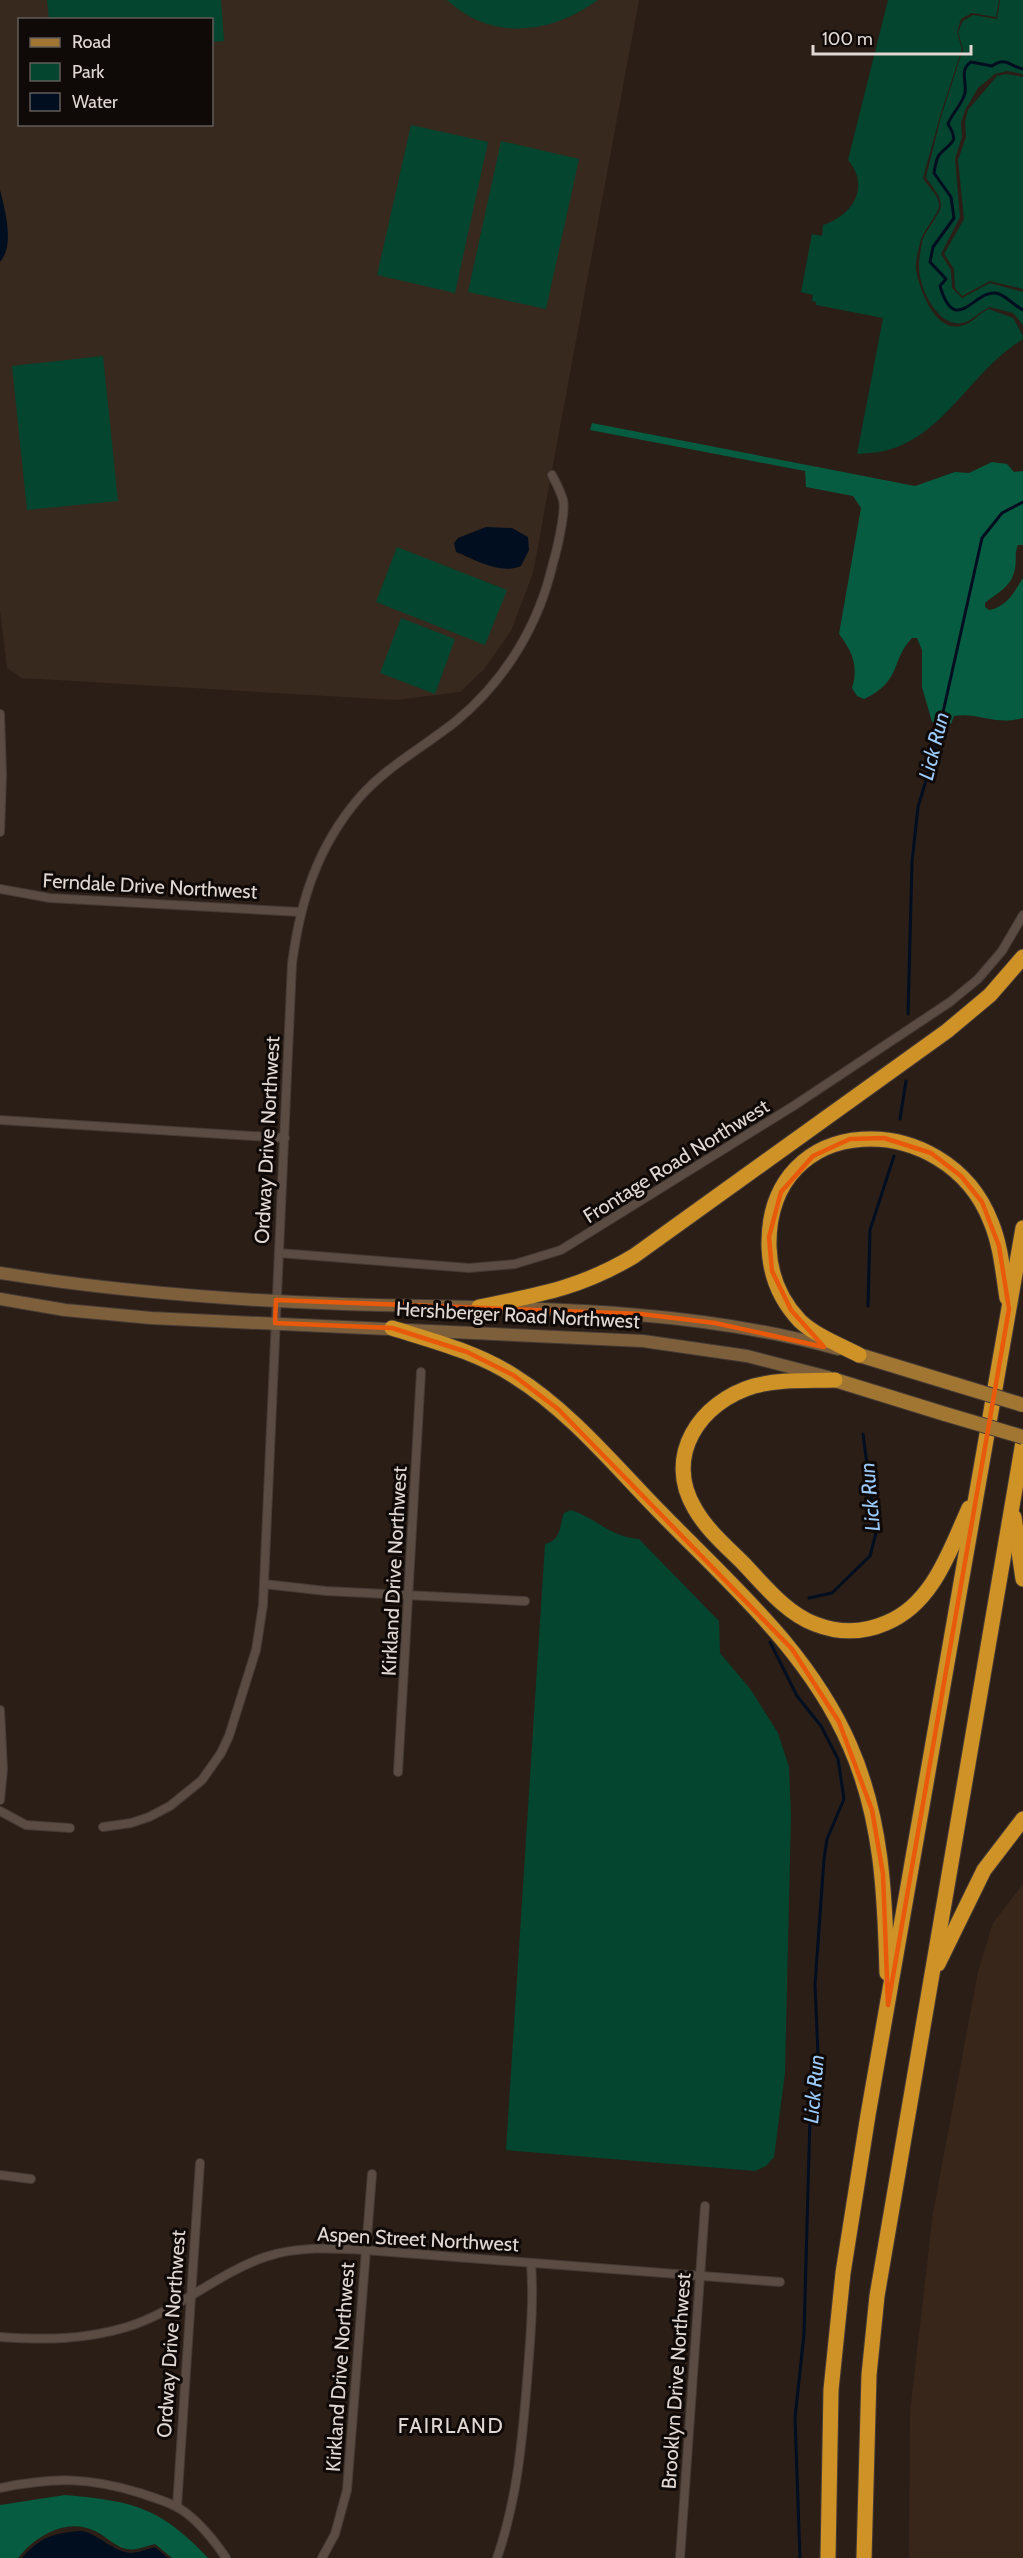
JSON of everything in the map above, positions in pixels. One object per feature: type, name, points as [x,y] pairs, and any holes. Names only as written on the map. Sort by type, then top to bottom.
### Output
[{"type":"highway","points":[[479,1307],[573,1286],[611,1270],[634,1256],[947,1031],[990,995],[1023,957]]},
{"type":"highway","points":[[859,1355],[802,1322],[777,1287],[769,1256],[771,1218],[781,1192],[800,1166],[835,1144],[867,1137],[901,1141],[931,1153],[961,1176],[978,1196],[991,1222],[999,1246],[1009,1309]]},
{"type":"highway","points":[[828,2558],[830,2419],[836,2330],[861,2161],[1023,1228]]},
{"type":"highway","points":[[392,1328],[478,1357],[513,1375],[538,1392],[733,1585],[769,1622],[805,1666],[850,1746],[872,1810],[883,1874],[888,2005]]},
{"type":"highway","points":[[835,1380],[770,1383],[720,1401],[699,1421],[691,1434],[684,1455],[685,1484],[689,1497],[702,1520],[791,1610],[814,1624],[844,1631],[873,1628],[895,1619],[922,1597],[932,1583],[976,1492]]},
{"type":"highway","points":[[864,2558],[869,2375],[877,2295],[927,1989],[1023,1439]]},
{"type":"highway","points":[[1012,1504],[1023,1579]]},
{"type":"highway","points":[[927,1989],[968,1899],[984,1870],[1023,1819]]},
{"type":"main road","name":"Hershberger Road Northwest","points":[[0,1273],[110,1289],[276,1300],[640,1314],[704,1322],[859,1355],[1023,1405]]},
{"type":"main road","name":"Hershberger Road Northwest","points":[[0,1299],[65,1310],[121,1316],[643,1341],[690,1347],[793,1367],[1023,1439]]},
{"type":"street","name":"Ordway Drive Northwest","points":[[103,1827],[131,1823],[170,1806],[188,1793],[213,1766],[229,1736],[261,1628],[292,964],[300,912],[314,868],[325,846],[359,798],[395,764],[473,706],[498,679],[528,633],[548,586],[564,502],[552,475]]},
{"type":"street","points":[[0,714],[2,775],[0,832]]},
{"type":"street","name":"Ferndale Drive Northwest","points":[[0,889],[50,898],[267,908],[300,912]]},
{"type":"street","name":"Frontage Road Northwest","points":[[279,1253],[469,1268],[515,1264],[561,1250],[795,1106],[950,1002],[978,979],[1002,951],[1023,915]]},
{"type":"street","points":[[0,1120],[285,1138]]},
{"type":"street","name":"Kirkland Drive Northwest","points":[[398,1772],[421,1372]]},
{"type":"street","points":[[264,1584],[525,1601]]},
{"type":"street","points":[[0,1710],[3,1769],[0,1800]]},
{"type":"street","points":[[0,1811],[26,1825],[70,1828]]},
{"type":"street","name":"Ordway Drive Northwest","points":[[177,2506],[200,2163]]},
{"type":"street","name":"Kirkland Drive Northwest","points":[[322,2558],[335,2534],[347,2490],[372,2174]]},
{"type":"street","points":[[0,2175],[31,2179]]},
{"type":"street","name":"Brooklyn Drive Northwest","points":[[680,2558],[705,2206]]},
{"type":"street","name":"Aspen Street Northwest","points":[[0,2337],[43,2340],[92,2336],[146,2320],[245,2265],[281,2252],[298,2249],[365,2250],[780,2282]]},
{"type":"street","points":[[497,2558],[508,2526],[520,2464],[532,2324],[531,2263]]},
{"type":"street","points":[[0,2488],[48,2480],[91,2481],[177,2506],[201,2526],[226,2558]]},
{"type":"highlighted area","points":[[884,1138],[931,1153],[961,1176],[982,1202],[999,1246],[1009,1309],[888,2005],[883,1874],[872,1810],[839,1722],[792,1649],[558,1409],[513,1375],[467,1352],[392,1328],[275,1323],[276,1300],[641,1314],[715,1323],[824,1347],[791,1310],[772,1271],[769,1237],[781,1192],[813,1156],[850,1139]]},
{"type":"shaded area","points":[[0,0],[639,0],[533,573],[511,631],[484,669],[460,692],[396,700],[22,678],[7,668],[0,610]]},
{"type":"shaded area","points":[[1023,1884],[1023,2558],[909,2558],[910,2412],[933,2213],[978,1972],[993,1923]]},
{"type":"green space","points":[[47,0],[221,0],[224,41],[213,42],[213,18],[49,18]]},
{"type":"green space","points":[[447,0],[598,0],[561,20],[541,26],[522,28],[502,27],[483,22],[464,13]]},
{"type":"green space","points":[[888,0],[999,0],[996,17],[972,13],[961,19],[957,32],[962,49],[923,178],[939,202],[939,206],[922,238],[916,270],[925,299],[936,316],[944,323],[952,326],[965,325],[989,309],[1013,318],[1023,336],[1022,340],[988,368],[941,418],[924,432],[884,451],[857,454],[883,318],[816,305],[816,302],[812,301],[813,295],[801,292],[812,234],[822,236],[823,225],[833,221],[850,208],[858,190],[855,170],[848,160]]},
{"type":"green space","points":[[1000,0],[1023,0],[1023,74],[1007,71],[995,74],[978,88],[965,110],[961,123],[962,137],[955,159],[960,217],[941,254],[951,270],[952,288],[962,298],[990,283],[1023,292],[1023,325],[1013,313],[990,307],[966,322],[953,323],[937,312],[926,294],[920,274],[922,242],[941,205],[938,194],[926,177],[941,117],[963,49],[958,32],[963,21],[973,15],[997,19]]},
{"type":"green space","points":[[1006,74],[1023,77],[1023,289],[990,281],[962,296],[955,288],[954,269],[944,254],[964,219],[958,160],[966,137],[965,122],[968,110],[997,76]]},
{"type":"green space","points":[[411,125],[488,142],[455,293],[377,275]]},
{"type":"green space","points":[[501,141],[579,159],[546,309],[468,292]]},
{"type":"green space","points":[[103,356],[118,501],[27,510],[12,366]]},
{"type":"green space","points":[[592,423],[915,486],[955,472],[969,473],[992,462],[1007,464],[1014,472],[1023,471],[1023,545],[1018,545],[1011,580],[985,603],[985,607],[989,610],[1001,606],[1023,578],[1023,718],[995,720],[963,715],[954,716],[951,724],[932,722],[922,687],[922,650],[917,638],[912,638],[905,646],[885,685],[864,699],[857,696],[852,688],[855,673],[853,659],[839,634],[861,508],[853,496],[806,487],[805,471],[590,430]]},
{"type":"green space","points":[[397,547],[507,590],[485,645],[376,602]]},
{"type":"green space","points":[[401,618],[455,639],[435,694],[380,673]]},
{"type":"green space","points":[[571,1510],[620,1535],[639,1539],[719,1621],[720,1653],[751,1690],[778,1733],[789,1767],[791,1815],[785,2073],[774,2157],[766,2166],[755,2171],[506,2150],[545,1544],[557,1536],[564,1513]]},
{"type":"green space","points":[[65,2495],[127,2504],[160,2517],[175,2527],[208,2558],[172,2558],[155,2544],[127,2549],[95,2531],[74,2526],[42,2536],[18,2558],[0,2558],[0,2505]]},
{"type":"water","points":[[0,190],[8,237],[5,255],[0,262]]},
{"type":"water","points":[[486,527],[512,528],[528,537],[529,550],[521,566],[496,568],[456,552],[454,543],[458,538]]},
{"type":"water","points":[[82,2531],[124,2552],[134,2553],[155,2547],[168,2558],[22,2558],[42,2540],[64,2533]]},
{"type":"waterway","name":"Lick Run","points":[[1023,69],[1004,62],[992,66],[971,62],[965,69],[965,93],[948,124],[954,139],[938,157],[934,173],[951,197],[954,218],[933,247],[930,262],[946,279],[940,286],[946,301],[953,309],[960,310],[991,293],[1002,295],[1023,310]]},
{"type":"waterway","name":"Lick Run","points":[[908,1014],[912,862],[918,807],[933,757],[982,538],[1002,513],[1023,502]]},
{"type":"waterway","name":"Lick Run","points":[[900,1119],[906,1081]]},
{"type":"waterway","name":"Lick Run","points":[[868,1306],[870,1230],[894,1156]]},
{"type":"waterway","name":"Lick Run","points":[[809,1598],[832,1593],[870,1556],[876,1533],[863,1434]]},
{"type":"waterway","name":"Lick Run","points":[[770,1642],[797,1696],[821,1726],[838,1759],[844,1799],[827,1839],[815,1984],[818,2056],[810,2117],[804,2334],[795,2418],[800,2558]]},
{"type":"district","name":"FAIRLAND","points":[[451,2426]]}]
